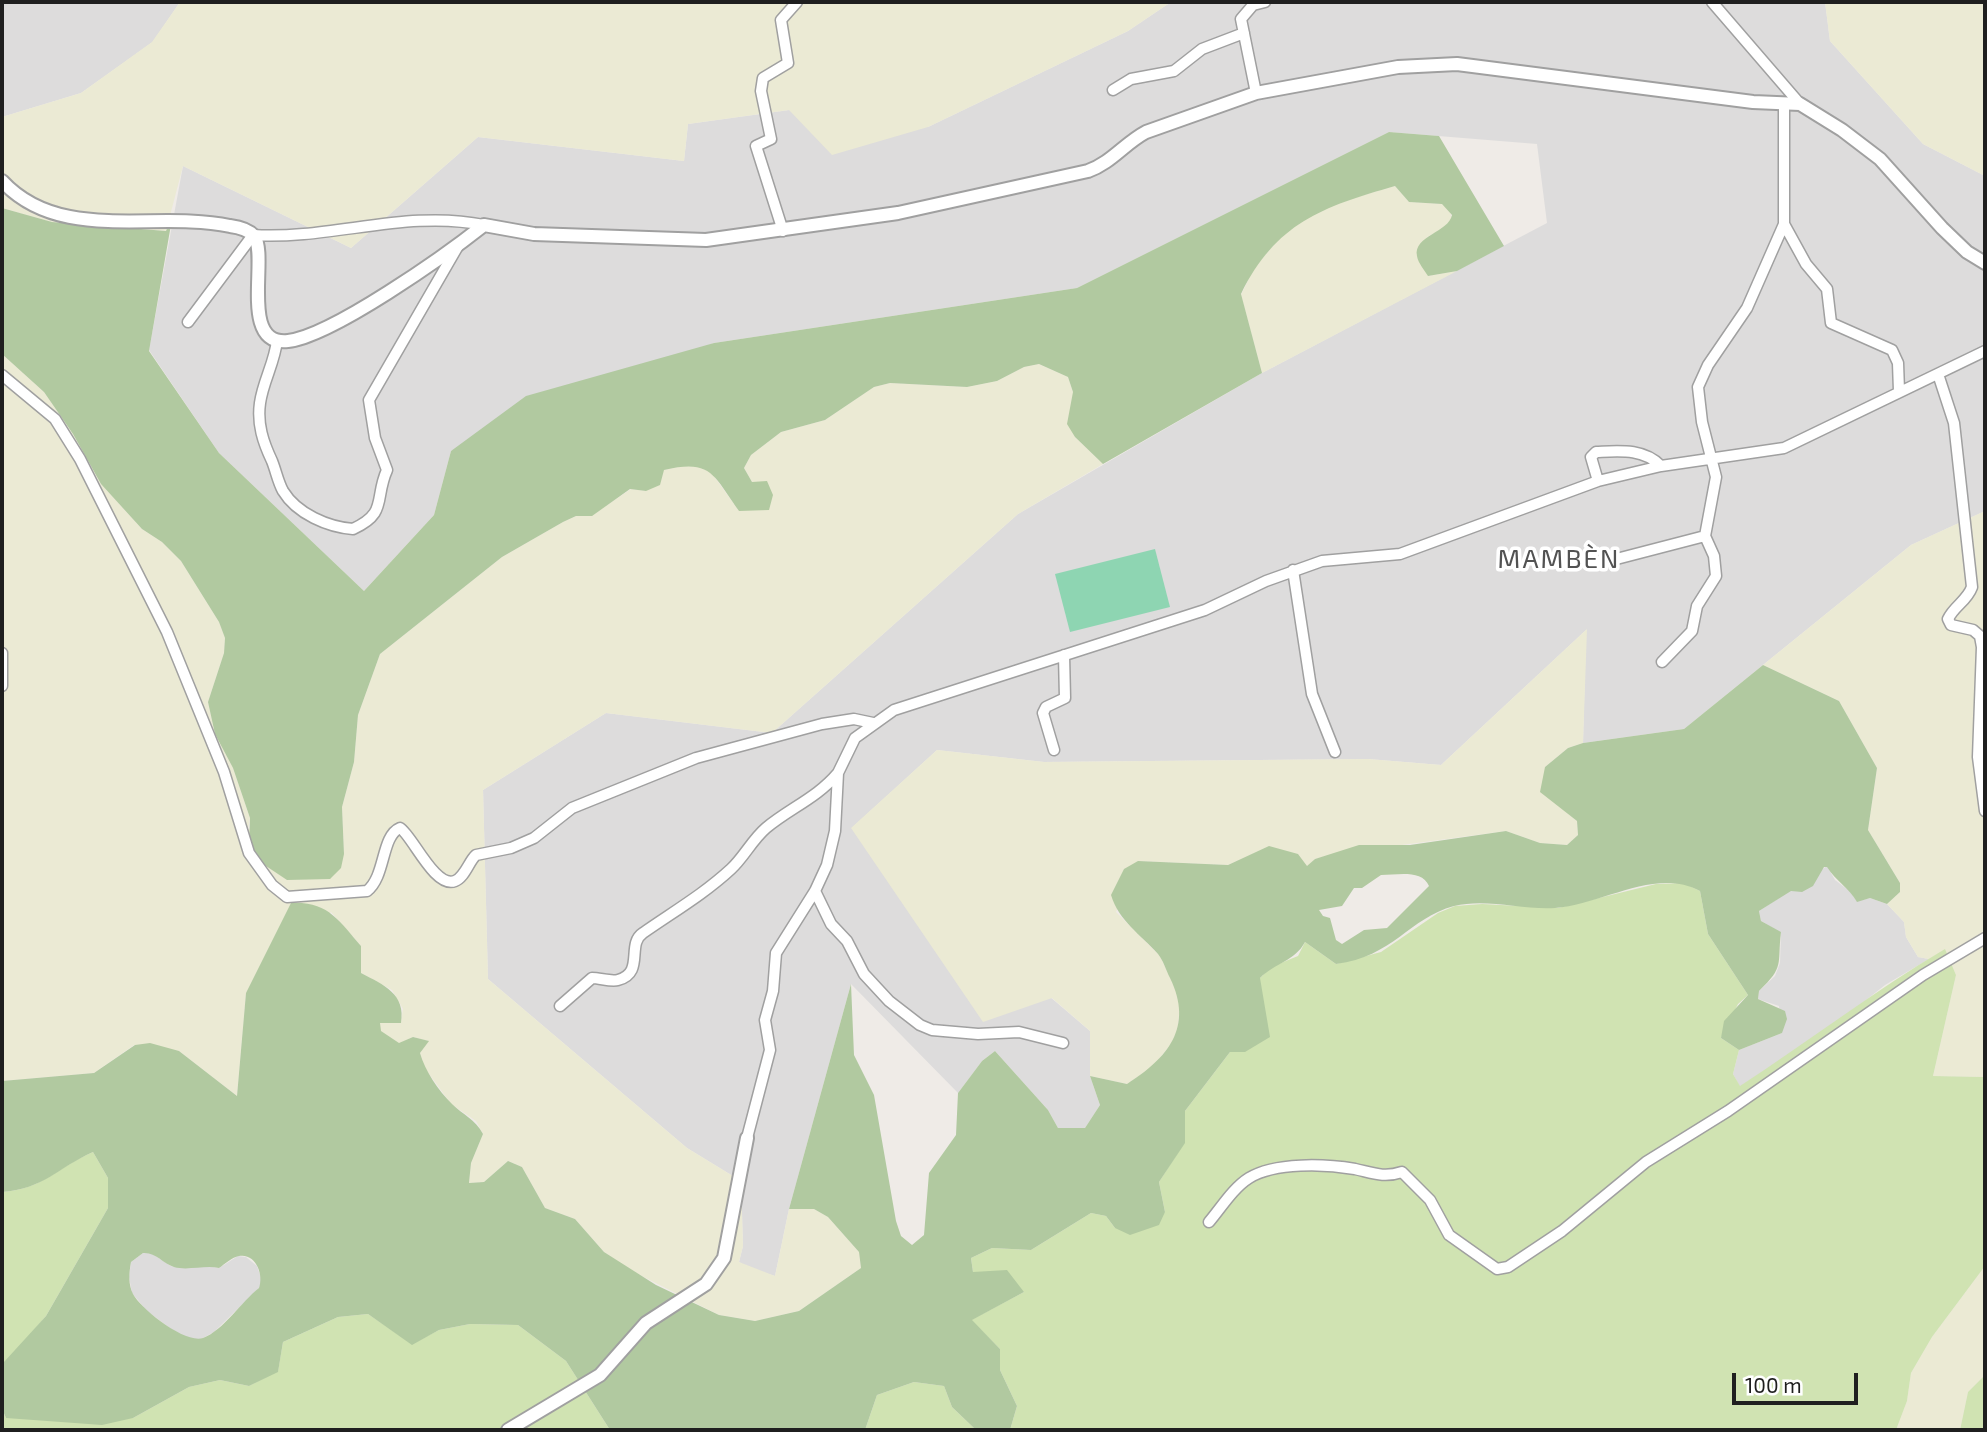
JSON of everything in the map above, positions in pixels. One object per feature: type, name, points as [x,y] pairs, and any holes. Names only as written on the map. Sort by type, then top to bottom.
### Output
[{"type":"street","points":[[783,231],[756,146],[771,139],[761,91],[763,78],[788,64],[781,20],[797,2]]},
{"type":"street","points":[[1256,93],[1241,19],[1245,10],[1265,2]]},
{"type":"street","points":[[1712,2],[1800,104],[1880,159],[1942,228],[1967,252],[1985,263]]},
{"type":"street","points":[[1113,90],[1131,79],[1174,71],[1202,49],[1244,33]]},
{"type":"street","points":[[2,181],[8,194],[47,214],[124,222],[227,225],[253,235],[290,237],[443,219],[534,234],[706,240],[783,231],[939,205],[1088,171],[1103,166],[1131,140],[1146,132],[1256,93],[1354,73],[1457,64],[1800,104]]},
{"type":"street","points":[[1662,662],[1692,631],[1697,606],[1716,576],[1714,556],[1705,536],[1716,477],[1710,460],[1698,387],[1709,365],[1747,308],[1784,225],[1784,104]]},
{"type":"street","points":[[253,235],[258,246],[256,298],[260,317],[267,331],[277,340],[289,341],[327,327],[365,306],[458,246],[484,225]]},
{"type":"street","points":[[1784,225],[1806,264],[1827,289],[1831,323],[1892,350],[1898,363],[1899,391]]},
{"type":"street","points":[[188,323],[253,235]]},
{"type":"street","points":[[277,340],[276,352],[262,392],[258,418],[261,436],[281,488],[288,499],[308,514],[327,524],[353,529],[379,509],[381,503],[378,489],[387,470],[375,439],[369,400],[458,246]]},
{"type":"street","points":[[560,1006],[592,978],[617,981],[626,976],[634,968],[634,942],[640,934],[711,886],[731,869],[764,830],[818,795],[838,773],[855,738],[894,710],[931,695],[1205,610],[1293,570],[1322,561],[1400,554],[1598,481],[1661,466],[1784,448],[1985,351]]},
{"type":"street","points":[[2,374],[55,419],[80,459],[167,632],[224,772],[249,853],[272,885],[287,897],[368,891],[380,873],[391,836],[400,828],[431,867],[448,882],[453,882],[459,879],[477,855],[511,848],[534,838],[572,808],[696,758],[822,724],[854,719],[873,723]]},
{"type":"street","points":[[1938,374],[1954,423],[1972,587],[1968,598],[1952,611],[1948,619],[1951,625],[1972,630],[1979,636],[1982,646],[1978,757],[1985,811]]},
{"type":"street","points":[[1598,481],[1591,457],[1595,452],[1637,452],[1652,457],[1661,466]]},
{"type":"street","points":[[1601,563],[1705,536]]},
{"type":"street","points":[[1293,570],[1312,694],[1335,752]]},
{"type":"street","points":[[2,653],[2,686]]},
{"type":"street","points":[[1054,750],[1043,709],[1065,698],[1064,655]]},
{"type":"street","points":[[508,1430],[600,1375],[646,1323],[706,1284],[724,1258],[747,1138],[770,1051],[765,1020],[773,991],[776,953],[816,891],[835,831],[838,773]]},
{"type":"street","points":[[816,891],[831,924],[847,942],[864,974],[889,1001],[920,1025],[932,1030],[978,1034],[1019,1032],[1063,1043]]},
{"type":"street","points":[[1209,1222],[1240,1185],[1262,1172],[1315,1167],[1355,1169],[1379,1176],[1402,1172],[1430,1200],[1449,1235],[1497,1269],[1508,1267],[1562,1231],[1646,1162],[1728,1111],[1934,968],[1985,938]]},
{"type":"shaded area","points":[[2,2],[180,2],[153,42],[81,93],[2,117]]},
{"type":"shaded area","points":[[1171,2],[1825,2],[1830,41],[1923,144],[1985,176],[1985,511],[1911,545],[1684,729],[1583,743],[1586,630],[1441,765],[1368,759],[1044,762],[937,750],[852,828],[1090,1031],[1090,1076],[1100,1105],[1085,1128],[1058,1128],[1048,1110],[995,1051],[982,1061],[958,1093],[851,984],[789,1209],[775,1276],[750,1269],[739,1262],[743,1246],[741,1181],[687,1148],[488,979],[483,790],[606,713],[772,733],[1018,514],[1262,373],[1547,223],[1537,144],[1389,132],[1077,288],[714,343],[451,451],[434,515],[364,591],[219,453],[149,350],[183,166],[351,248],[478,137],[684,161],[688,124],[789,110],[928,127],[1128,31]]},
{"type":"shaded area","points":[[1827,866],[1835,880],[1851,892],[1857,901],[1870,898],[1887,904],[1904,922],[1906,937],[1918,957],[1929,959],[1885,985],[1836,1024],[1740,1087],[1733,1074],[1739,1050],[1782,1033],[1779,1006],[1758,999],[1759,991],[1775,976],[1780,963],[1781,933],[1761,921],[1759,911]]},
{"type":"shaded area","points":[[143,1253],[151,1253],[171,1266],[180,1268],[203,1265],[219,1268],[238,1256],[246,1257],[257,1266],[262,1281],[259,1288],[214,1332],[201,1339],[193,1339],[178,1334],[147,1311],[132,1293],[129,1277],[131,1262]]},
{"type":"green space","points":[[180,2],[1171,2],[1128,31],[928,127],[832,155],[789,110],[688,124],[684,161],[478,137],[351,248],[183,166],[166,231],[52,222],[2,208],[2,117],[81,93],[152,42]]},
{"type":"green space","points":[[1825,2],[1985,2],[1985,176],[1923,144],[1830,41]]},
{"type":"green space","points":[[1389,132],[1439,136],[1504,246],[1457,271],[1428,276],[1419,261],[1417,249],[1445,226],[1452,215],[1442,204],[1409,202],[1395,186],[1345,202],[1304,221],[1270,250],[1241,294],[1262,373],[1103,464],[1075,437],[1067,424],[1073,392],[1068,377],[1039,364],[1024,367],[997,381],[967,387],[890,383],[874,387],[825,420],[781,432],[751,455],[744,468],[752,482],[767,481],[773,495],[769,510],[739,511],[710,473],[692,467],[680,467],[664,470],[660,485],[646,491],[630,489],[592,516],[576,516],[502,557],[380,654],[358,715],[354,762],[342,807],[344,854],[341,868],[330,879],[287,880],[263,864],[249,845],[250,818],[233,768],[215,734],[208,702],[224,653],[225,638],[219,622],[181,561],[162,542],[142,529],[101,484],[73,434],[44,392],[2,354],[2,208],[52,222],[166,231],[173,213],[149,351],[219,453],[364,591],[434,515],[451,451],[526,396],[714,343],[1077,288]]},
{"type":"green space","points":[[1395,186],[1409,202],[1442,204],[1449,208],[1452,219],[1445,228],[1427,237],[1428,276],[1457,271],[1262,373],[1241,295],[1254,268],[1284,233],[1309,217],[1336,203]]},
{"type":"green space","points":[[2,354],[44,392],[73,434],[101,484],[142,529],[162,542],[181,561],[219,622],[225,638],[224,653],[208,702],[215,734],[233,768],[250,818],[248,829],[344,854],[342,807],[354,762],[358,715],[380,654],[502,557],[563,522],[576,516],[592,515],[631,489],[646,491],[664,470],[682,466],[697,466],[711,472],[739,511],[752,482],[744,468],[751,455],[781,432],[825,420],[874,387],[890,383],[967,387],[997,381],[1024,367],[1039,364],[1068,377],[1073,392],[1075,437],[1103,464],[1018,514],[772,733],[606,713],[483,790],[488,979],[687,1148],[741,1181],[743,1246],[739,1262],[775,1276],[789,1209],[814,1209],[828,1217],[859,1252],[861,1268],[799,1311],[755,1321],[719,1315],[630,1270],[604,1252],[575,1219],[545,1208],[522,1167],[508,1161],[484,1182],[469,1183],[471,1163],[483,1134],[476,1121],[451,1104],[424,1067],[420,1053],[428,1041],[413,1037],[399,1044],[380,1031],[379,1023],[401,1022],[403,1009],[392,990],[361,973],[361,946],[331,912],[246,993],[237,1096],[179,1051],[134,1045],[94,1073],[2,1081]]},
{"type":"green space","points":[[1985,511],[1985,1077],[1933,1076],[1956,975],[1945,950],[1929,959],[1918,957],[1906,937],[1904,922],[1887,904],[1900,892],[1900,883],[1868,830],[1877,768],[1839,701],[1763,665],[1911,545]]},
{"type":"green space","points":[[1155,549],[1170,607],[1070,632],[1055,574]]},
{"type":"green space","points":[[1587,629],[1583,743],[1568,748],[1545,767],[1566,812],[1577,821],[1578,835],[1567,845],[1540,843],[1506,831],[1335,854],[1315,859],[1307,867],[1269,847],[1228,865],[1138,861],[1116,912],[1160,956],[1180,999],[1178,1029],[1171,1044],[1152,1068],[1127,1084],[1090,1076],[1090,1031],[1052,998],[983,1022],[851,828],[937,750],[1044,762],[1368,759],[1441,765]]},
{"type":"green space","points":[[1763,665],[1839,701],[1877,768],[1868,830],[1900,883],[1900,892],[1887,904],[1870,898],[1857,902],[1827,867],[1824,867],[1813,886],[1802,892],[1791,891],[1759,911],[1761,921],[1781,932],[1776,970],[1759,991],[1758,999],[1785,1011],[1787,1019],[1782,1033],[1739,1050],[1721,1038],[1724,1021],[1748,995],[1708,934],[1700,891],[1683,885],[1647,885],[1555,908],[1479,903],[1454,906],[1425,919],[1372,954],[1336,964],[1305,942],[1296,954],[1260,978],[1270,1037],[1245,1052],[1230,1052],[1185,1111],[1185,1143],[1159,1182],[1165,1212],[1159,1225],[1130,1235],[1115,1228],[1106,1216],[1091,1213],[1031,1250],[992,1248],[971,1258],[973,1272],[1007,1270],[1024,1292],[972,1320],[1000,1349],[1000,1370],[1017,1406],[1010,1430],[976,1430],[952,1407],[944,1386],[914,1382],[877,1395],[865,1430],[610,1430],[566,1361],[518,1325],[470,1324],[439,1330],[412,1345],[368,1314],[338,1317],[283,1342],[278,1372],[249,1386],[220,1380],[189,1387],[133,1418],[102,1425],[6,1418],[2,1409],[4,1362],[46,1316],[108,1208],[108,1178],[93,1152],[29,1187],[2,1192],[2,1081],[94,1073],[135,1045],[150,1043],[179,1051],[237,1096],[246,993],[291,903],[304,903],[324,909],[339,921],[361,946],[361,973],[391,992],[397,998],[402,1013],[401,1023],[380,1023],[381,1031],[399,1043],[413,1037],[429,1041],[420,1053],[429,1073],[447,1099],[473,1121],[483,1134],[471,1163],[469,1183],[484,1182],[508,1161],[522,1167],[545,1208],[575,1219],[604,1252],[656,1285],[719,1315],[755,1321],[799,1311],[861,1268],[859,1252],[828,1217],[814,1209],[789,1209],[851,984],[854,1055],[874,1095],[896,1221],[901,1236],[912,1245],[924,1235],[929,1173],[956,1135],[958,1093],[982,1061],[995,1051],[1048,1110],[1058,1128],[1085,1128],[1100,1105],[1090,1076],[1127,1084],[1154,1063],[1173,1040],[1179,1012],[1177,996],[1170,978],[1160,956],[1125,920],[1111,895],[1124,869],[1138,861],[1228,865],[1269,846],[1298,854],[1307,866],[1315,859],[1359,845],[1410,845],[1506,831],[1540,843],[1567,845],[1578,835],[1577,821],[1540,792],[1545,767],[1568,748],[1583,743],[1684,729]],"holes":[[[1381,875],[1415,875],[1421,877],[1429,886],[1387,928],[1364,930],[1342,944],[1336,940],[1330,918],[1323,916],[1319,910],[1342,906],[1354,888],[1362,888]],[[143,1253],[152,1254],[174,1267],[185,1268],[219,1268],[234,1258],[245,1256],[257,1266],[259,1288],[211,1334],[203,1338],[186,1336],[164,1324],[133,1294],[129,1278],[131,1262]]]},
{"type":"green space","points":[[1684,883],[1700,891],[1708,934],[1748,995],[1738,1004],[1721,1038],[1739,1050],[1733,1074],[1740,1086],[1945,949],[1956,975],[1933,1076],[1985,1077],[1985,1266],[1932,1337],[1911,1373],[1907,1401],[1896,1430],[1010,1430],[1017,1406],[1000,1370],[1000,1349],[971,1320],[1024,1292],[973,1272],[971,1258],[992,1248],[1031,1250],[1091,1213],[1106,1216],[1115,1228],[1165,1212],[1159,1182],[1184,1143],[1185,1111],[1230,1052],[1260,978],[1271,967],[1298,956],[1305,942],[1336,964],[1381,952],[1438,913],[1455,906],[1482,904],[1558,908],[1656,884]]},
{"type":"green space","points":[[93,1152],[108,1178],[108,1208],[46,1316],[2,1368],[2,1192],[29,1187]]},
{"type":"green space","points":[[1985,1266],[1985,1375],[1968,1392],[1960,1430],[1896,1430],[1907,1401],[1911,1373],[1932,1337]]},
{"type":"green space","points":[[368,1314],[412,1344],[439,1330],[470,1324],[518,1325],[566,1361],[610,1430],[2,1430],[2,1409],[6,1418],[133,1418],[189,1387],[220,1380],[249,1386],[278,1371],[283,1342],[338,1317]]},
{"type":"green space","points":[[1985,1375],[1985,1430],[1960,1430],[1968,1392]]},
{"type":"green space","points":[[914,1382],[944,1386],[952,1407],[976,1430],[865,1430],[877,1395]]},
{"type":"district","name":"MAMBÈN","points":[[1559,559]]}]
